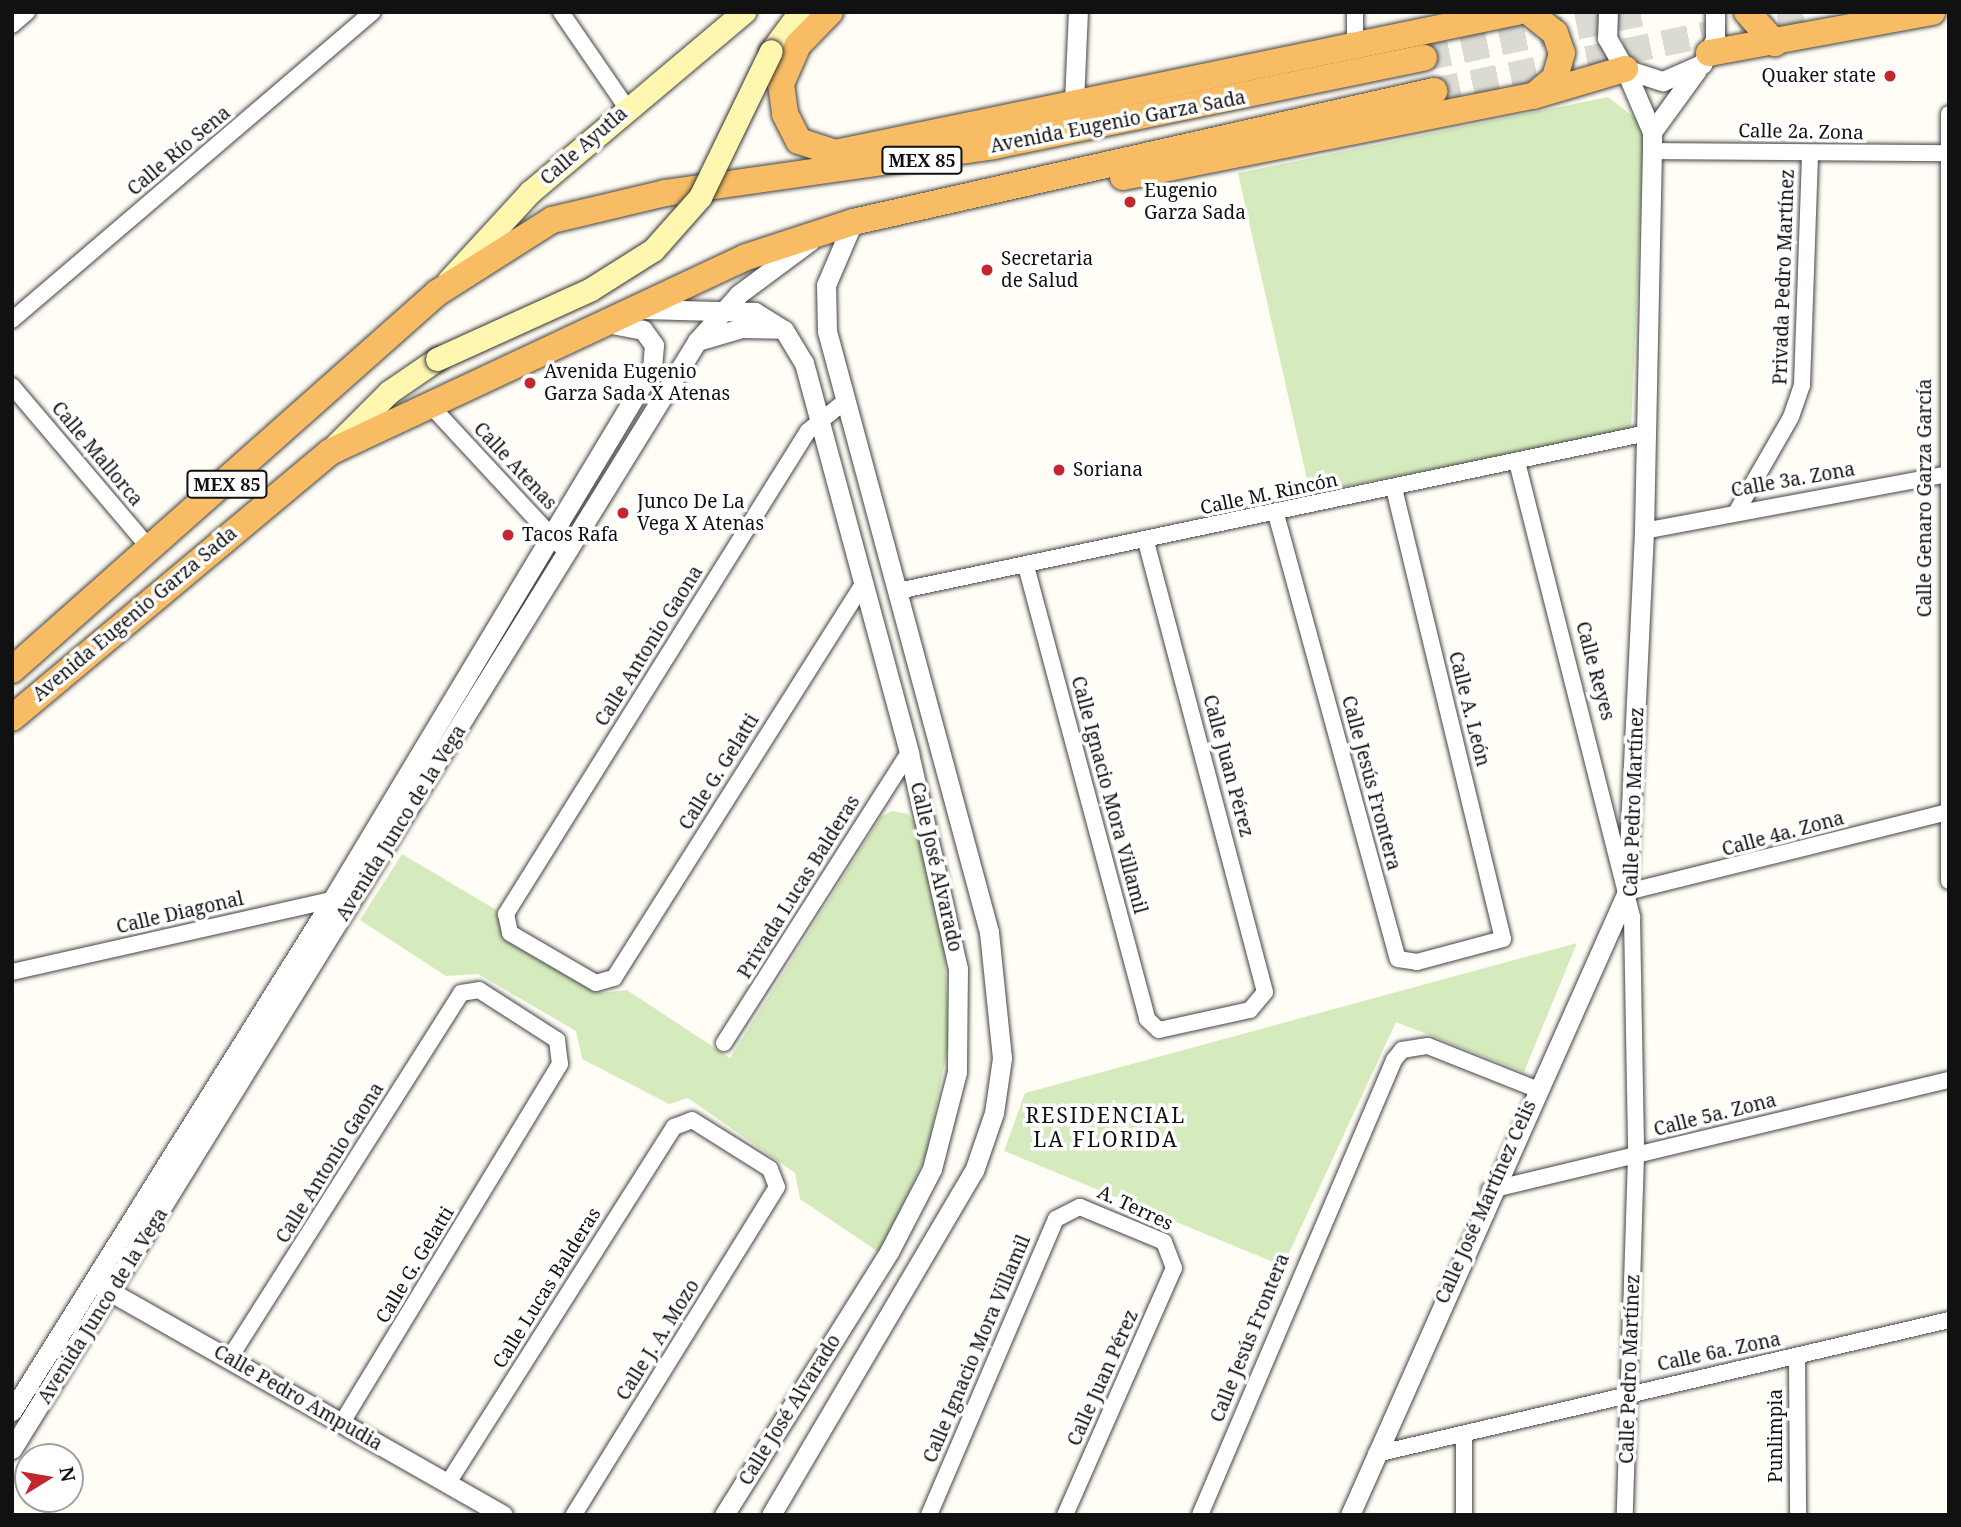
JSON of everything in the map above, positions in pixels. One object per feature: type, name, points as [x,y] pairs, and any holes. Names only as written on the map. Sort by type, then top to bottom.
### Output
[{"type":"highway","points":[[830,12],[787,65],[780,84],[790,129],[820,151],[891,143],[1066,103],[1517,12]]},
{"type":"highway","points":[[1529,12],[1555,33],[1562,53],[1555,78],[1533,96]]},
{"type":"highway","points":[[1747,12],[1775,43]]},
{"type":"highway","points":[[1705,59],[1932,12]]},
{"type":"highway","name":"Avenida Eugenio Garza Sada","points":[[12,670],[437,293],[529,232],[573,213],[746,180],[929,159],[1424,58]]},
{"type":"highway","points":[[1055,176],[1121,177],[1533,96],[1625,69]]},
{"type":"highway","name":"Avenida Eugenio Garza Sada","points":[[12,718],[330,452],[432,407],[746,257],[853,222],[1434,91]]},
{"type":"highway","points":[[994,146],[1066,103]]},
{"type":"highway","points":[[891,143],[929,159]]},
{"type":"main road","name":"Calle Ayutla","points":[[437,293],[530,192],[744,12]]},
{"type":"main road","points":[[330,452],[389,392],[437,359],[612,279],[662,242],[700,197],[771,51],[800,12]]},
{"type":"street","points":[[12,25],[27,12]]},
{"type":"street","name":"Calle Río Sena","points":[[12,320],[372,12]]},
{"type":"street","points":[[561,12],[627,108]]},
{"type":"street","points":[[1066,103],[1078,12]]},
{"type":"street","points":[[1355,12],[1355,43]]},
{"type":"street","name":"Calle Pedro Martínez","points":[[1608,12],[1608,38],[1625,69],[1652,141],[1644,531],[1627,892],[1635,961],[1636,1156],[1625,1515]]},
{"type":"street","points":[[1652,141],[1705,59],[1715,12]]},
{"type":"street","points":[[1625,69],[1663,81],[1705,59]]},
{"type":"street","name":"Calle Genaro Garza García","points":[[1949,114],[1949,881]]},
{"type":"street","name":"Calle 2a. Zona","points":[[1652,141],[1810,154],[1948,153]]},
{"type":"street","name":"Privada Pedro Martínez","points":[[1737,511],[1791,417],[1802,385],[1810,154]]},
{"type":"street","name":"Calle José Alvarado","points":[[771,1515],[953,1212],[986,1143],[998,1094],[1003,1026],[996,964],[898,591],[844,402],[824,305],[853,222]]},
{"type":"street","name":"Avenida Junco de la Vega","points":[[12,1449],[113,1293],[696,341],[724,308],[826,230]]},
{"type":"street","name":"Calle José Alvarado","points":[[638,310],[724,308],[755,312],[784,330],[804,363],[821,416],[909,753],[958,969],[960,1040],[951,1104],[917,1203],[725,1514]]},
{"type":"street","name":"Avenida Junco de la Vega","points":[[12,1411],[332,900],[548,532],[655,360],[643,330],[608,323]]},
{"type":"street","points":[[696,341],[742,328],[784,330]]},
{"type":"street","name":"Calle Mallorca","points":[[12,386],[150,550]]},
{"type":"street","name":"Calle Antonio Gaona","points":[[609,983],[596,983],[505,924],[821,416],[844,402]]},
{"type":"street","name":"Calle Atenas","points":[[432,407],[567,553]]},
{"type":"street","name":"Calle M. Rincón","points":[[898,591],[1276,514],[1647,433]]},
{"type":"street","name":"Calle Reyes","points":[[1517,462],[1627,892]]},
{"type":"street","name":"Calle 3a. Zona","points":[[1644,531],[1737,511],[1947,475]]},
{"type":"street","name":"Calle A. León","points":[[1394,489],[1503,939]]},
{"type":"street","name":"Calle Jesús Frontera","points":[[1276,514],[1398,958],[1417,962],[1503,939]]},
{"type":"street","name":"Calle Juan Pérez","points":[[1146,541],[1263,980],[1263,1002],[1159,1030]]},
{"type":"street","name":"Calle Ignacio Mora Villamil","points":[[1026,566],[1147,1019],[1159,1030]]},
{"type":"street","name":"Calle G. Gelatti","points":[[609,983],[864,583]]},
{"type":"street","points":[[891,683],[920,676]]},
{"type":"street","name":"Privada Lucas Balderas","points":[[724,1043],[909,753]]},
{"type":"street","name":"Calle 4a. Zona","points":[[1627,892],[1948,812]]},
{"type":"street","name":"Calle José Martínez Celis","points":[[1350,1515],[1490,1190],[1627,892]]},
{"type":"street","name":"Calle Diagonal","points":[[12,972],[356,895]]},
{"type":"street","name":"Calle Antonio Gaona","points":[[229,1359],[466,989]]},
{"type":"street","name":"Calle G. Gelatti","points":[[342,1423],[563,1055],[557,1040],[479,990],[466,989]]},
{"type":"street","name":"Calle Jesús Frontera","points":[[1200,1515],[1394,1060],[1402,1050],[1428,1046],[1536,1089]]},
{"type":"street","name":"Calle 5a. Zona","points":[[1490,1190],[1949,1080]]},
{"type":"street","name":"Calle J. A. Mozo","points":[[574,1515],[777,1187],[770,1169],[698,1122],[685,1120]]},
{"type":"street","name":"Calle Lucas Balderas","points":[[448,1483],[674,1127],[685,1120]]},
{"type":"street","name":"Calle Ignacio Mora Villamil","points":[[929,1515],[1056,1219],[1072,1208]]},
{"type":"street","name":"A. Terres","points":[[1072,1208],[1087,1208],[1164,1242],[1174,1257]]},
{"type":"street","name":"Calle Juan Pérez","points":[[1065,1515],[1174,1257]]},
{"type":"street","name":"Calle Pedro Ampudia","points":[[93,1282],[503,1515]]},
{"type":"street","name":"Calle 6a. Zona","points":[[1376,1454],[1949,1320]]},
{"type":"street","name":"Punlimpia","points":[[1797,1357],[1797,1515]]},
{"type":"street","points":[[1464,1435],[1464,1515]]},
{"type":"green space","points":[[1608,97],[1644,125],[1631,431],[1310,493],[1238,173]]},
{"type":"green space","points":[[892,811],[908,814],[920,832],[944,937],[949,1041],[927,1153],[880,1253],[800,1199],[795,1173],[688,1098],[669,1104],[582,1059],[576,1031],[478,974],[446,976],[360,920],[402,854],[498,911],[502,930],[602,993],[627,990],[730,1058],[881,817]]},
{"type":"green space","points":[[1577,943],[1524,1072],[1396,1022],[1283,1266],[1004,1151],[1025,1093]]},
{"type":"tunnel","points":[[1424,58],[1649,12]]},
{"type":"tunnel","points":[[1434,91],[1816,12]]},
{"type":"place","name":"Quaker state","points":[[1890,76]]},
{"type":"place","name":"Eugenio Garza Sada","points":[[1130,202]]},
{"type":"place","name":"Secretaria de Salud","points":[[987,270]]},
{"type":"place","name":"Avenida Eugenio Garza Sada X Atenas","points":[[530,383]]},
{"type":"place","name":"Soriana","points":[[1059,470]]},
{"type":"place","name":"Junco De La Vega X Atenas","points":[[623,513]]},
{"type":"place","name":"Tacos Rafa","points":[[508,535]]},
{"type":"district","name":"RESIDENCIAL LA FLORIDA","points":[[1106,1127]]}]
